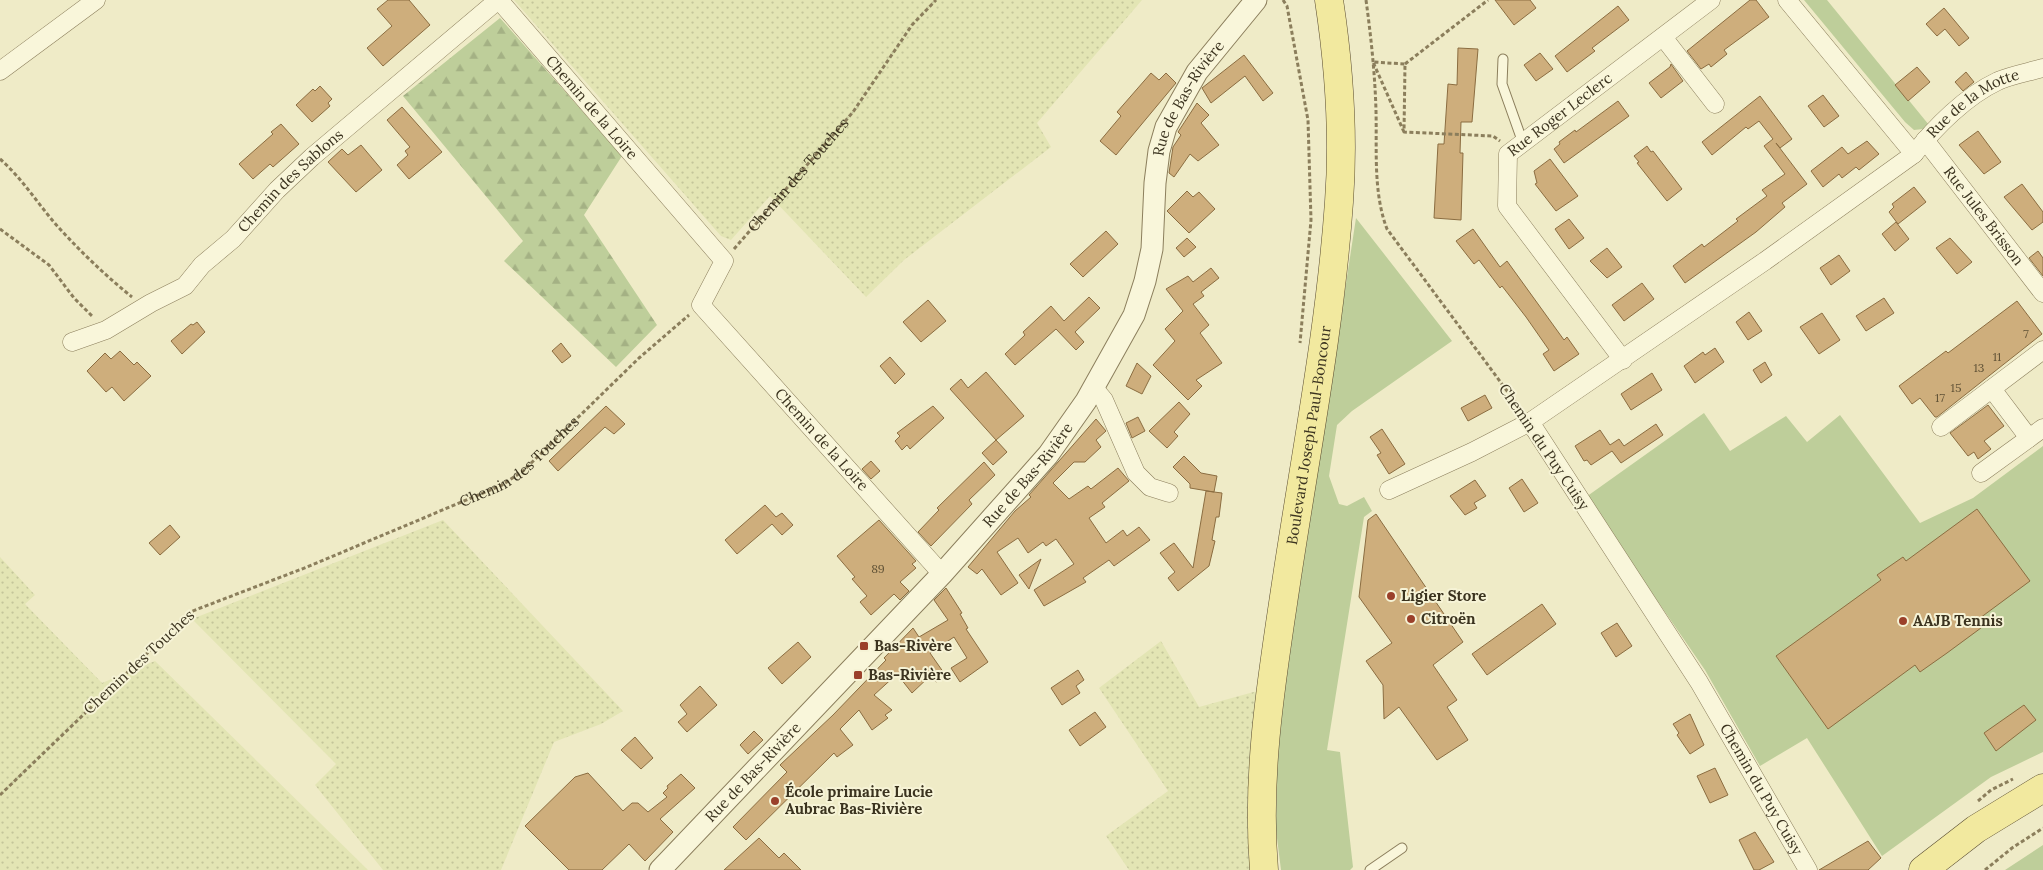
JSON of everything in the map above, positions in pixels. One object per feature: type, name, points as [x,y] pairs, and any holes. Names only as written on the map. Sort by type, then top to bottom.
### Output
[{"type":"main road","name":"Boulevard Joseph Paul-Boncour","points":[[1264,870],[1262,784],[1269,698],[1324,335],[1339,201],[1340,97],[1329,0]]},
{"type":"main road","points":[[1923,870],[1976,829],[2043,788]]},
{"type":"street","points":[[0,71],[96,0]]},
{"type":"street","name":"Chemin de la Loire","points":[[499,0],[724,261]]},
{"type":"street","name":"Chemin des Sablons","points":[[72,342],[106,330],[185,286],[202,265],[233,239],[277,190],[312,157],[499,0]]},
{"type":"street","name":"Rue de Bas-Rivière","points":[[660,870],[942,574],[1048,455],[1094,388],[1134,315],[1145,281],[1152,249],[1159,151],[1166,127],[1197,72],[1256,0]]},
{"type":"street","name":"Rue Roger Leclerc","points":[[1623,360],[1506,206],[1508,154],[1711,0]]},
{"type":"street","points":[[1787,0],[1914,154]]},
{"type":"street","points":[[1663,37],[1715,104]]},
{"type":"street","name":"Rue de la Motte","points":[[1389,490],[1472,452],[1530,422],[1623,360],[1914,154],[1925,140],[1974,95],[1999,81],[2043,68]]},
{"type":"street","name":"Rue Jules Brisson","points":[[1925,140],[2043,293]]},
{"type":"street","points":[[701,305],[724,261]]},
{"type":"street","name":"Chemin de la Loire","points":[[701,305],[942,574]]},
{"type":"street","points":[[1941,427],[2043,350]]},
{"type":"street","points":[[1094,388],[1104,400],[1136,473],[1150,487],[1169,493]]},
{"type":"street","points":[[1981,473],[2036,433],[1992,388]]},
{"type":"street","name":"Chemin du Puy Cuisy","points":[[1530,422],[1699,682],[1808,870]]},
{"type":"lane","points":[[1503,58],[1502,84],[1523,143]]},
{"type":"lane","points":[[1370,870],[1402,848]]},
{"type":"path","name":"Chemin des Touches","points":[[724,261],[853,112],[912,25],[936,0]]},
{"type":"path","points":[[1283,0],[1287,6],[1308,120],[1311,220],[1300,344]]},
{"type":"path","name":"Chemin du Puy Cuisy","points":[[1366,0],[1373,62],[1378,184],[1382,216],[1387,230],[1530,422]]},
{"type":"path","points":[[1404,132],[1373,62],[1405,64],[1488,0]]},
{"type":"path","points":[[1404,132],[1405,64]]},
{"type":"path","points":[[1404,132],[1493,136],[1504,144],[1508,154]]},
{"type":"path","points":[[0,159],[13,170],[59,228],[111,280],[145,307]]},
{"type":"path","points":[[0,229],[49,265],[74,298],[106,330]]},
{"type":"path","name":"Chemin des Touches","points":[[0,795],[190,612],[317,563],[502,485],[523,471],[638,358],[701,305]]},
{"type":"path","points":[[1985,870],[2012,848],[2043,828]]},
{"type":"green space","points":[[514,0],[1142,0],[1037,123],[1051,147],[904,260],[866,297],[770,196],[731,240],[721,236]]},
{"type":"green space","points":[[1804,0],[1827,0],[1929,125],[1923,129],[1914,130],[1905,122]]},
{"type":"green space","points":[[500,18],[622,156],[584,215],[657,325],[616,367],[504,261],[523,241],[403,96]]},
{"type":"green space","points":[[1356,218],[1452,341],[1352,411],[1337,425],[1329,476],[1339,504],[1347,506],[1364,497],[1372,511],[1364,517],[1327,750],[1340,752],[1353,867],[1350,870],[1281,870],[1276,830],[1277,754],[1287,669]]},
{"type":"green space","points":[[1704,413],[1730,451],[1786,416],[1807,442],[1840,415],[1920,523],[1973,498],[2043,446],[2043,752],[1991,777],[1882,856],[1807,738],[1760,766],[1705,670],[1586,497]]},
{"type":"green space","points":[[443,520],[623,711],[601,724],[554,742],[501,870],[383,870],[315,785],[336,764],[192,619]]},
{"type":"green space","points":[[0,557],[35,595],[25,604],[102,683],[155,661],[368,870],[0,870]]},
{"type":"green space","points":[[1161,641],[1199,707],[1261,690],[1257,870],[1129,870],[1106,836],[1168,791],[1099,688]]},
{"type":"green space","points":[[2043,845],[2043,870],[2005,870]]},
{"type":"building","points":[[388,0],[409,0],[430,25],[383,66],[367,48],[392,26],[377,9]]},
{"type":"building","points":[[1495,0],[1530,0],[1536,8],[1514,25]]},
{"type":"building","points":[[1750,0],[1756,0],[1769,17],[1724,50],[1727,54],[1711,67],[1709,64],[1701,69],[1687,51]]},
{"type":"building","points":[[1618,6],[1629,20],[1592,48],[1595,51],[1567,72],[1555,56]]},
{"type":"building","points":[[1944,8],[1969,38],[1959,46],[1945,29],[1937,36],[1926,24]]},
{"type":"building","points":[[1458,48],[1478,49],[1472,122],[1461,122],[1460,153],[1463,153],[1461,220],[1434,218],[1438,144],[1444,144],[1448,84],[1457,85]]},
{"type":"building","points":[[1540,53],[1553,69],[1536,81],[1524,65]]},
{"type":"building","points":[[1244,55],[1273,93],[1263,101],[1245,76],[1211,103],[1202,88]]},
{"type":"building","points":[[1671,64],[1683,81],[1661,98],[1649,83],[1670,67]]},
{"type":"building","points":[[1917,67],[1930,82],[1908,101],[1895,85]]},
{"type":"building","points":[[1966,72],[1974,82],[1963,91],[1955,82]]},
{"type":"building","points":[[1151,73],[1159,80],[1166,73],[1176,83],[1116,155],[1100,141],[1121,116],[1117,112]]},
{"type":"building","points":[[320,86],[332,99],[328,103],[330,106],[312,122],[296,105],[313,89],[315,91]]},
{"type":"building","points":[[1823,95],[1839,116],[1824,127],[1808,106]]},
{"type":"building","points":[[1760,96],[1792,139],[1780,148],[1776,143],[1807,184],[1782,203],[1785,207],[1756,232],[1685,283],[1673,266],[1702,244],[1704,247],[1738,221],[1736,219],[1767,196],[1762,190],[1785,174],[1764,146],[1773,139],[1759,121],[1748,129],[1746,127],[1712,155],[1702,142]]},
{"type":"building","points":[[1618,101],[1629,116],[1564,163],[1554,149],[1560,144],[1559,142]]},
{"type":"building","points":[[1197,103],[1209,115],[1201,123],[1219,145],[1198,161],[1190,154],[1174,177],[1169,173],[1173,147],[1181,135],[1178,132]]},
{"type":"building","points":[[402,107],[442,152],[409,179],[397,165],[408,155],[405,151],[410,147],[387,120]]},
{"type":"building","points":[[281,124],[299,144],[273,167],[270,164],[253,179],[239,164],[273,134],[271,132]]},
{"type":"building","points":[[1978,131],[2001,162],[1984,174],[1959,145]]},
{"type":"building","points":[[1867,141],[1879,154],[1859,170],[1856,167],[1842,178],[1839,174],[1823,187],[1811,171],[1842,147],[1848,154]]},
{"type":"building","points":[[361,145],[382,170],[356,192],[328,162],[342,149],[348,155]]},
{"type":"building","points":[[1647,146],[1682,189],[1667,201],[1637,163],[1639,162],[1634,156]]},
{"type":"building","points":[[1550,159],[1578,196],[1556,211],[1535,184],[1537,183],[1534,171]]},
{"type":"building","points":[[2022,184],[2043,212],[2043,222],[2032,230],[2004,197]]},
{"type":"building","points":[[1914,187],[1926,202],[1898,224],[1889,212],[1894,207],[1892,204]]},
{"type":"building","points":[[1187,191],[1193,197],[1199,192],[1215,209],[1189,233],[1167,211]]},
{"type":"building","points":[[1569,219],[1584,238],[1569,249],[1555,229]]},
{"type":"building","points":[[1896,222],[1909,239],[1895,251],[1882,234]]},
{"type":"building","points":[[1473,229],[1500,267],[1507,261],[1564,340],[1567,337],[1579,354],[1554,371],[1543,354],[1549,350],[1526,317],[1502,286],[1500,288],[1479,260],[1474,264],[1456,241]]},
{"type":"building","points":[[1106,231],[1118,244],[1083,277],[1070,264]]},
{"type":"building","points":[[1187,238],[1196,247],[1184,257],[1176,248]]},
{"type":"building","points":[[1950,238],[1972,262],[1957,274],[1936,248]]},
{"type":"building","points":[[1607,248],[1622,267],[1607,278],[1590,261]]},
{"type":"building","points":[[2038,251],[2043,258],[2043,276],[2029,258]]},
{"type":"building","points":[[1839,255],[1850,271],[1831,285],[1820,268]]},
{"type":"building","points":[[1211,268],[1219,278],[1201,292],[1204,296],[1193,304],[1209,325],[1200,333],[1222,363],[1196,380],[1202,386],[1188,400],[1153,365],[1175,341],[1165,329],[1183,311],[1166,289],[1188,276],[1193,282]]},
{"type":"building","points":[[1642,283],[1654,299],[1624,321],[1612,305]]},
{"type":"building","points":[[1089,297],[1100,308],[1075,332],[1084,342],[1076,350],[1056,329],[1015,365],[1005,354],[1025,335],[1023,332],[1051,306],[1064,321]]},
{"type":"building","points":[[1884,298],[1894,313],[1866,331],[1856,316]]},
{"type":"building","points":[[928,300],[946,321],[921,342],[903,322]]},
{"type":"building","points":[[2017,301],[2042,334],[1937,417],[1920,398],[1912,404],[1899,386],[1946,351],[1948,353]]},
{"type":"building","points":[[1749,312],[1762,331],[1748,340],[1736,322]]},
{"type":"building","points":[[1822,313],[1840,340],[1819,354],[1800,327]]},
{"type":"building","points":[[197,322],[205,332],[182,354],[171,341],[191,324],[193,325]]},
{"type":"building","points":[[561,343],[571,356],[562,363],[552,351]]},
{"type":"building","points":[[1715,348],[1724,362],[1695,383],[1684,366],[1703,352],[1705,355]]},
{"type":"building","points":[[120,351],[134,365],[137,362],[151,376],[124,401],[112,387],[106,392],[87,371],[105,353],[111,359]]},
{"type":"building","points":[[890,357],[905,374],[895,384],[880,366]]},
{"type":"building","points":[[1765,362],[1772,375],[1761,383],[1753,370]]},
{"type":"building","points":[[1137,363],[1151,376],[1142,394],[1126,386]]},
{"type":"building","points":[[986,372],[1024,416],[996,440],[950,389],[961,379],[968,388]]},
{"type":"building","points":[[1652,373],[1662,390],[1631,410],[1621,394]]},
{"type":"building","points":[[1485,395],[1492,408],[1468,421],[1461,408]]},
{"type":"building","points":[[1179,402],[1190,414],[1174,432],[1178,436],[1167,448],[1149,431]]},
{"type":"building","points":[[1988,405],[2004,426],[1984,441],[1991,449],[1978,459],[1974,452],[1968,456],[1950,433]]},
{"type":"building","points":[[606,406],[625,424],[614,434],[605,427],[558,471],[549,461]]},
{"type":"building","points":[[933,406],[944,418],[910,449],[907,445],[902,450],[895,441],[900,436],[897,433]]},
{"type":"building","points":[[1138,417],[1145,431],[1132,438],[1126,423]]},
{"type":"building","points":[[1096,419],[1106,431],[1096,440],[1101,447],[1085,462],[1074,462],[1053,483],[1069,499],[1088,486],[1091,489],[1118,468],[1129,481],[1102,503],[1105,507],[1089,518],[1106,543],[1123,530],[1127,536],[1139,527],[1150,540],[1114,566],[1109,560],[1083,578],[1086,582],[1044,606],[1034,590],[1074,564],[1056,539],[1046,546],[1043,542],[1028,553],[1018,538],[997,552],[1018,583],[1001,595],[982,569],[977,574],[968,567],[1015,511],[1031,497],[1029,495]]},
{"type":"building","points":[[1656,424],[1663,435],[1621,463],[1612,451],[1591,465],[1587,460],[1584,461],[1575,446],[1600,430],[1610,445],[1619,439],[1624,446]]},
{"type":"building","points":[[1382,429],[1405,464],[1389,474],[1377,455],[1381,453],[1370,437]]},
{"type":"building","points":[[996,440],[1007,452],[993,465],[982,453]]},
{"type":"building","points":[[1184,456],[1201,473],[1217,476],[1214,492],[1190,488],[1190,484],[1173,467]]},
{"type":"building","points":[[871,461],[880,471],[871,479],[862,469]]},
{"type":"building","points":[[984,462],[995,475],[969,500],[972,504],[931,546],[918,532],[939,510],[937,508]]},
{"type":"building","points":[[1522,479],[1538,503],[1524,512],[1509,488]]},
{"type":"building","points":[[1475,480],[1486,496],[1474,503],[1477,508],[1465,515],[1450,496]]},
{"type":"building","points":[[1206,491],[1222,493],[1219,517],[1216,517],[1212,540],[1215,541],[1209,566],[1178,591],[1168,578],[1175,572],[1160,553],[1174,543],[1193,568]]},
{"type":"building","points":[[765,505],[776,517],[782,513],[793,525],[782,535],[772,524],[737,554],[725,540]]},
{"type":"building","name":"AAJB Tennis","points":[[1977,509],[2030,581],[1980,618],[1985,625],[1947,653],[1920,672],[1915,665],[1828,729],[1776,656],[1881,580],[1877,575],[1903,557],[1906,561]]},
{"type":"building","name":"Citroën","points":[[1376,514],[1463,642],[1433,665],[1457,700],[1447,707],[1468,740],[1437,760],[1399,707],[1384,719],[1383,685],[1366,661],[1392,643],[1359,597],[1368,520]]},
{"type":"building","points":[[879,520],[916,561],[912,564],[916,568],[900,582],[909,591],[900,600],[894,594],[871,615],[860,602],[867,596],[852,579],[855,577],[837,556]]},
{"type":"building","points":[[170,525],[180,537],[160,555],[149,543]]},
{"type":"building","points":[[1041,559],[1029,589],[1019,575]]},
{"type":"building","points":[[946,588],[962,613],[960,614],[968,628],[966,629],[988,662],[960,682],[951,668],[967,658],[954,637],[930,653],[946,676],[936,682],[931,675],[912,693],[897,674],[874,695],[892,710],[885,715],[888,718],[872,730],[859,710],[840,729],[853,745],[837,757],[834,753],[746,840],[733,827],[787,772],[780,765],[833,715],[886,660],[884,658],[913,628],[919,637],[948,620],[934,600]]},
{"type":"building","points":[[1542,604],[1556,624],[1487,675],[1472,654]]},
{"type":"building","points":[[1617,623],[1632,646],[1616,657],[1601,633]]},
{"type":"building","points":[[798,642],[811,657],[782,684],[768,668]]},
{"type":"building","points":[[1078,670],[1084,680],[1076,686],[1080,693],[1062,705],[1051,688]]},
{"type":"building","points":[[700,686],[717,705],[687,732],[678,722],[687,714],[680,705]]},
{"type":"building","points":[[2024,705],[2036,720],[1996,751],[1984,733]]},
{"type":"building","points":[[1095,712],[1106,727],[1080,746],[1069,730]]},
{"type":"building","points":[[1690,714],[1704,745],[1690,754],[1677,735],[1679,733],[1673,724]]},
{"type":"building","points":[[754,731],[763,740],[748,754],[740,745]]},
{"type":"building","points":[[635,737],[653,758],[641,769],[621,750]]},
{"type":"building","points":[[1715,768],[1728,795],[1710,803],[1697,776]]},
{"type":"building","points":[[588,773],[623,811],[632,803],[638,803],[648,812],[667,797],[663,793],[668,788],[667,786],[681,774],[695,788],[660,819],[673,832],[645,861],[629,844],[602,870],[569,870],[525,826],[575,777]]},
{"type":"building","points":[[1755,832],[1774,862],[1759,870],[1754,870],[1739,840]]},
{"type":"building","points":[[759,838],[779,858],[784,853],[801,870],[724,870]]},
{"type":"building","points":[[1868,841],[1881,858],[1868,870],[1819,870]]},
{"type":"place","name":"Ligier Store","points":[[1391,596]]},
{"type":"place","name":"Citroën","points":[[1411,619]]},
{"type":"place","name":"AAJB Tennis","points":[[1903,621]]},
{"type":"place","name":"Bas-Rivère","points":[[864,646]]},
{"type":"place","name":"Bas-Rivière","points":[[858,675]]},
{"type":"place","name":"École primaire Lucie Aubrac Bas-Rivière","points":[[775,801]]}]
